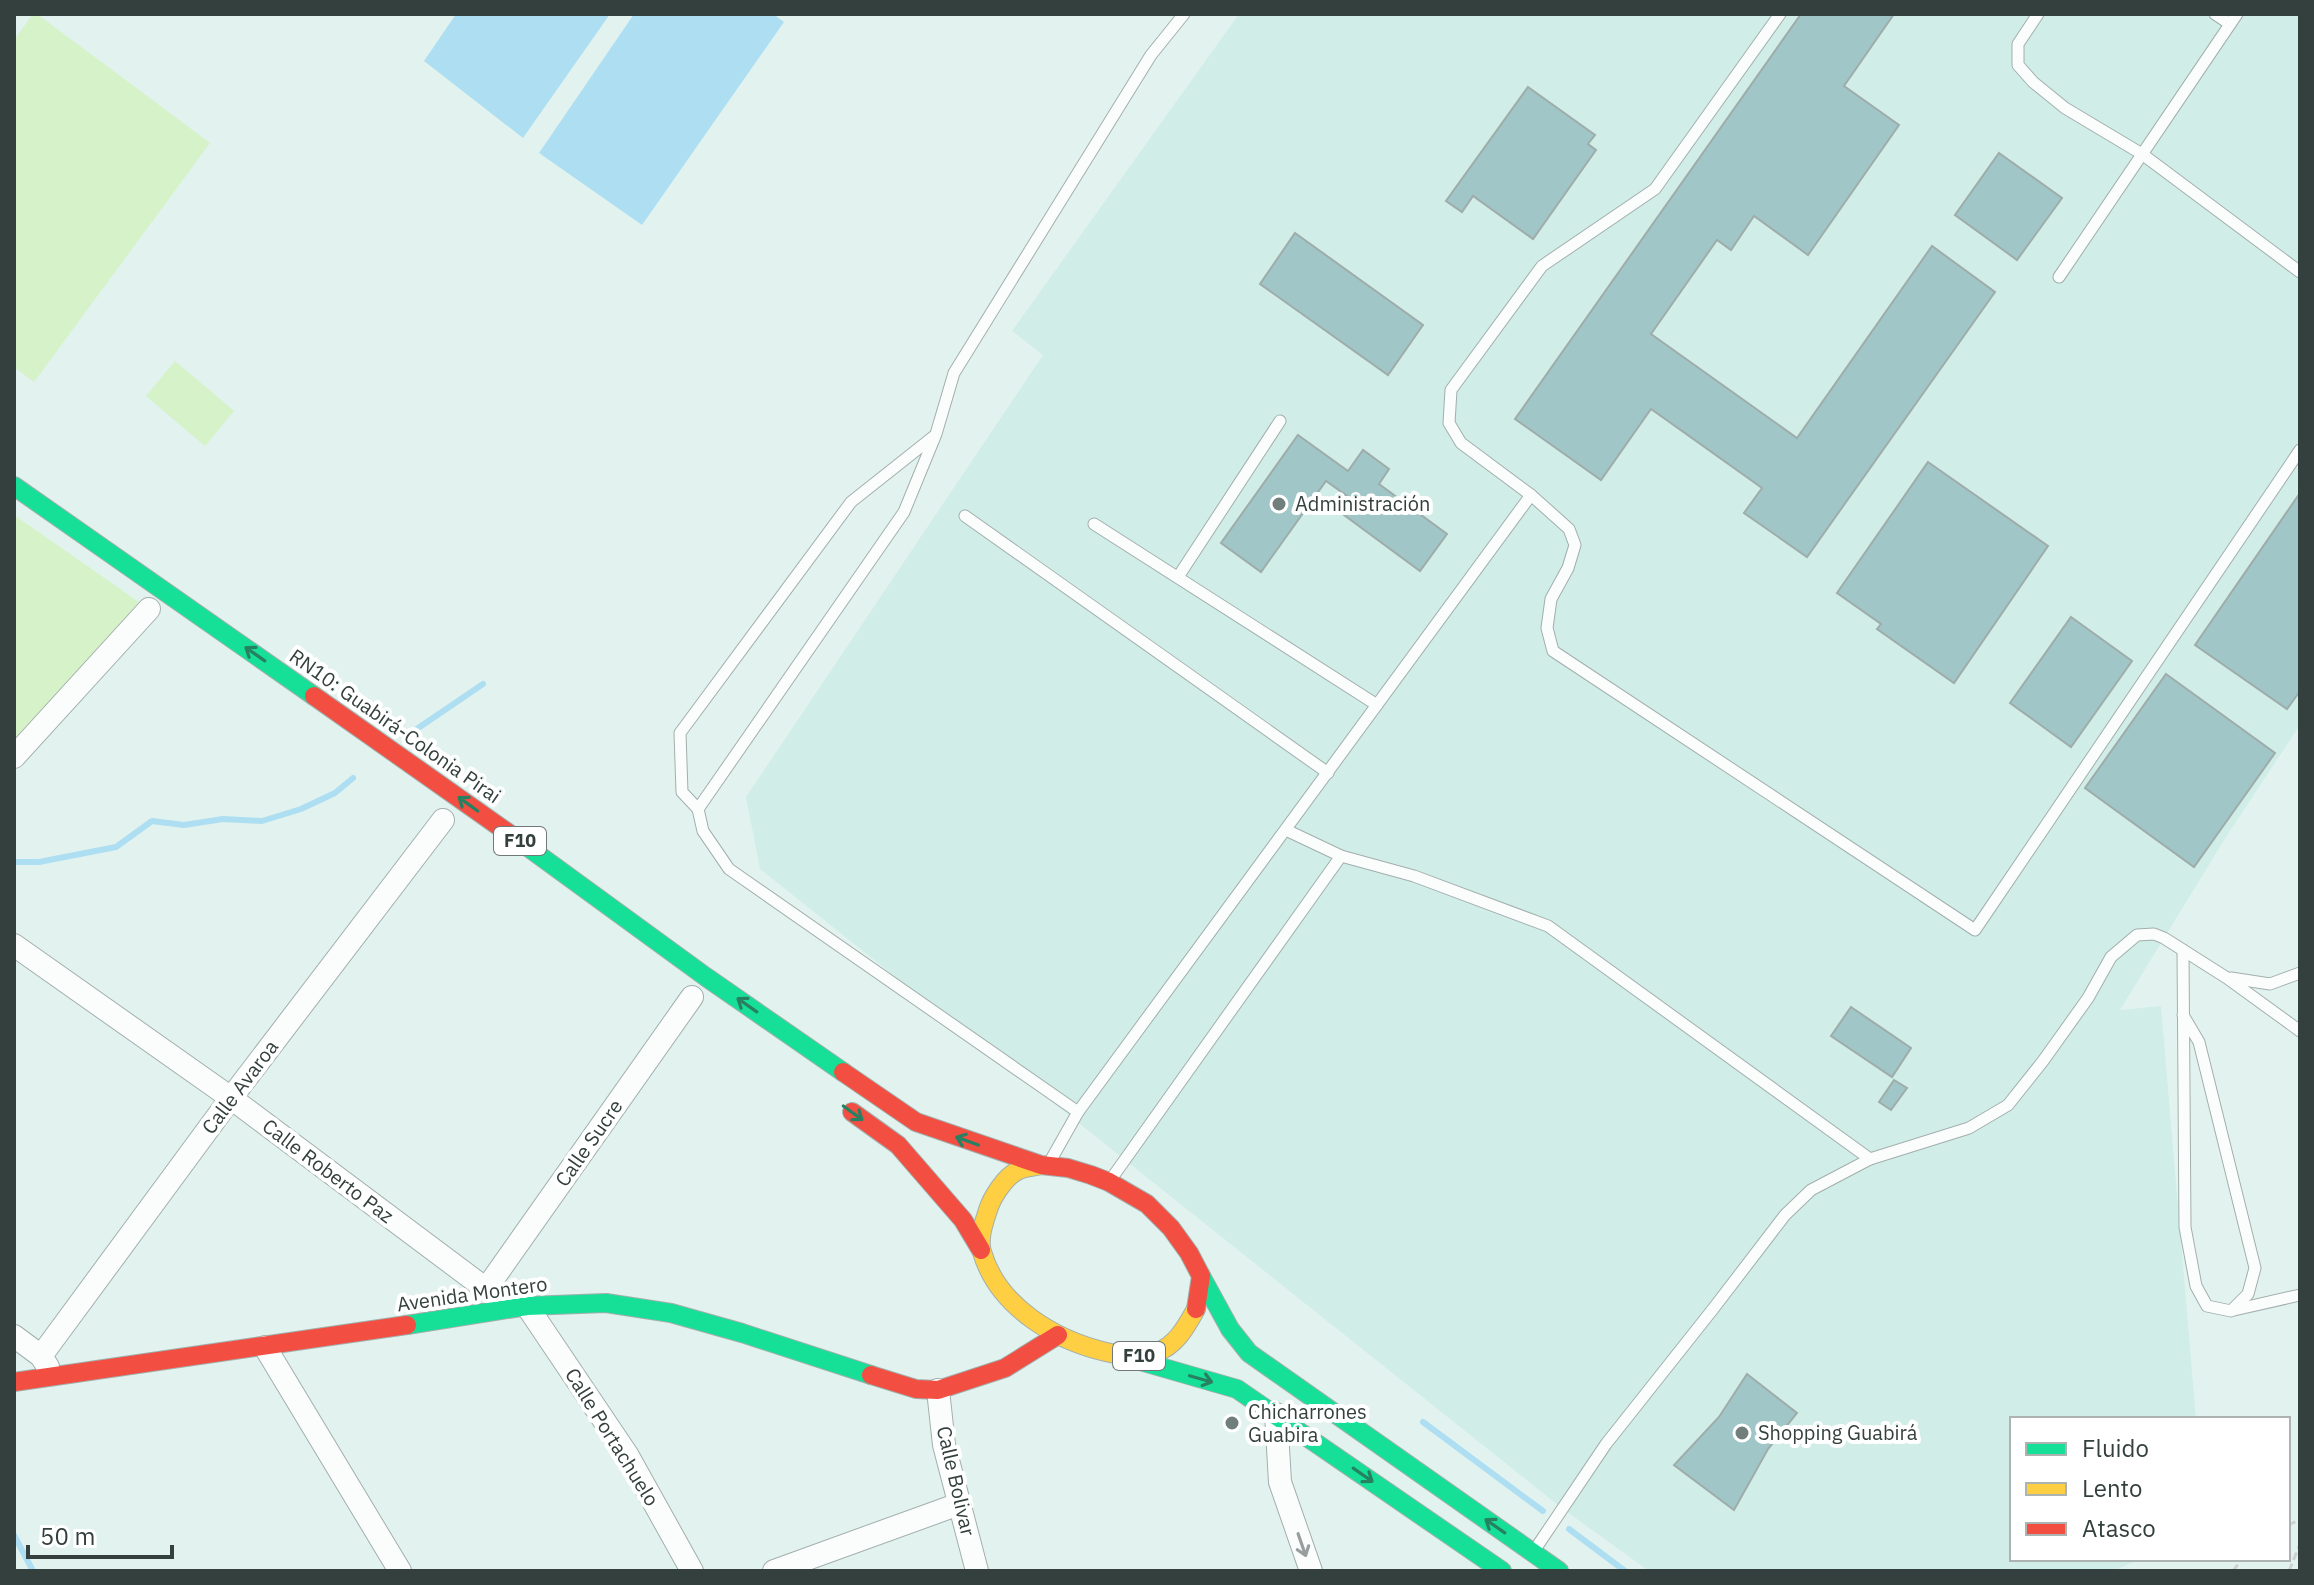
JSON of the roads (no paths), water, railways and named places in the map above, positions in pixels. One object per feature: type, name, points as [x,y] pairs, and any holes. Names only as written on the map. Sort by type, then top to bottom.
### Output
[{"type":"main road","name":"RN10: Guabirá-Colonia Pirai","points":[[14,486],[459,797],[706,977],[916,1122],[1044,1165]]},
{"type":"main road","name":"F10","points":[[833,1099],[898,1145],[963,1220],[997,1284],[1032,1319],[1081,1346],[1237,1389],[1502,1571]]},
{"type":"main road","name":"F10","points":[[1044,1165],[1068,1168],[1109,1182],[1147,1204],[1189,1253],[1230,1329],[1249,1353],[1559,1571]]},
{"type":"main road","points":[[981,1250],[983,1226],[990,1204],[1003,1184],[1016,1171],[1044,1165]]},
{"type":"main road","name":"F10","points":[[1126,1357],[1155,1353],[1174,1342],[1197,1306],[1201,1276]]},
{"type":"main road","name":"Avenida Montero","points":[[14,1382],[527,1306],[606,1303],[671,1313],[916,1389],[938,1390],[1005,1368],[1058,1335]]},
{"type":"street","points":[[14,757],[149,609]]},
{"type":"street","name":"Calle Avaroa","points":[[41,1356],[231,1098],[443,820]]},
{"type":"street","name":"Calle Roberto Paz","points":[[14,945],[231,1098],[486,1289],[527,1306]]},
{"type":"street","name":"Calle Sucre","points":[[486,1289],[692,997]]},
{"type":"street","name":"Calle Portachuelo","points":[[527,1306],[628,1456],[692,1571]]},
{"type":"street","points":[[14,1336],[41,1356],[54,1376]]},
{"type":"street","points":[[265,1347],[400,1571]]},
{"type":"street","name":"Calle Bolivar","points":[[938,1390],[944,1445],[977,1571]]},
{"type":"street","points":[[1276,1414],[1280,1482],[1311,1571]]},
{"type":"street","points":[[774,1571],[959,1504]]},
{"type":"lane","points":[[698,809],[904,512],[936,434],[954,373],[1151,55],[1184,14]]},
{"type":"lane","points":[[1780,14],[1655,189],[1542,266],[1451,390],[1449,423],[1461,443],[1531,495],[1569,529],[1575,545],[1568,568],[1551,599],[1547,628],[1553,651],[1975,930],[2300,450]]},
{"type":"lane","points":[[2038,14],[2018,44],[2018,65],[2033,82],[2065,108],[2142,154],[2300,272]]},
{"type":"lane","points":[[2059,277],[2234,19],[2215,14]]},
{"type":"lane","points":[[1178,577],[1280,421]]},
{"type":"lane","points":[[936,434],[851,502],[680,733],[682,792],[698,809],[703,831],[729,869],[1078,1112]]},
{"type":"lane","points":[[1044,1165],[1078,1112],[1531,495]]},
{"type":"lane","points":[[965,516],[1328,773]]},
{"type":"lane","points":[[1094,524],[1377,705]]},
{"type":"lane","points":[[1286,830],[1341,856],[1414,876],[1548,926],[1870,1159]]},
{"type":"lane","points":[[1109,1182],[1341,856]]},
{"type":"lane","points":[[1533,1552],[1606,1444],[1785,1215],[1811,1190],[1870,1159],[1969,1128],[2008,1105],[2088,998],[2111,957],[2137,935],[2154,934],[2183,950],[2300,1031]]},
{"type":"lane","points":[[2183,950],[2185,1227],[2196,1286],[2207,1306],[2231,1311],[2300,1295]]},
{"type":"lane","points":[[2227,978],[2270,984],[2300,973]]},
{"type":"lane","points":[[2183,1015],[2199,1042],[2255,1268],[2248,1294],[2231,1311]]},
{"type":"water","points":[[456,14],[610,14],[523,138],[424,61]]},
{"type":"water","points":[[634,14],[773,14],[784,22],[642,225],[539,153]]},
{"type":"waterway","points":[[405,737],[483,684]]},
{"type":"waterway","points":[[14,862],[39,862],[116,847],[152,821],[184,825],[223,819],[262,821],[301,809],[335,793],[353,778]]},
{"type":"waterway","points":[[1423,1422],[1543,1511]]},
{"type":"waterway","points":[[1569,1529],[1625,1571]]},
{"type":"waterway","points":[[14,1535],[33,1571]]},
{"type":"place","name":"Administración","points":[[1279,504]]},
{"type":"place","name":"Chicharrones Guabira","points":[[1232,1423]]},
{"type":"place","name":"Shopping Guabirá","points":[[1742,1433]]}]
